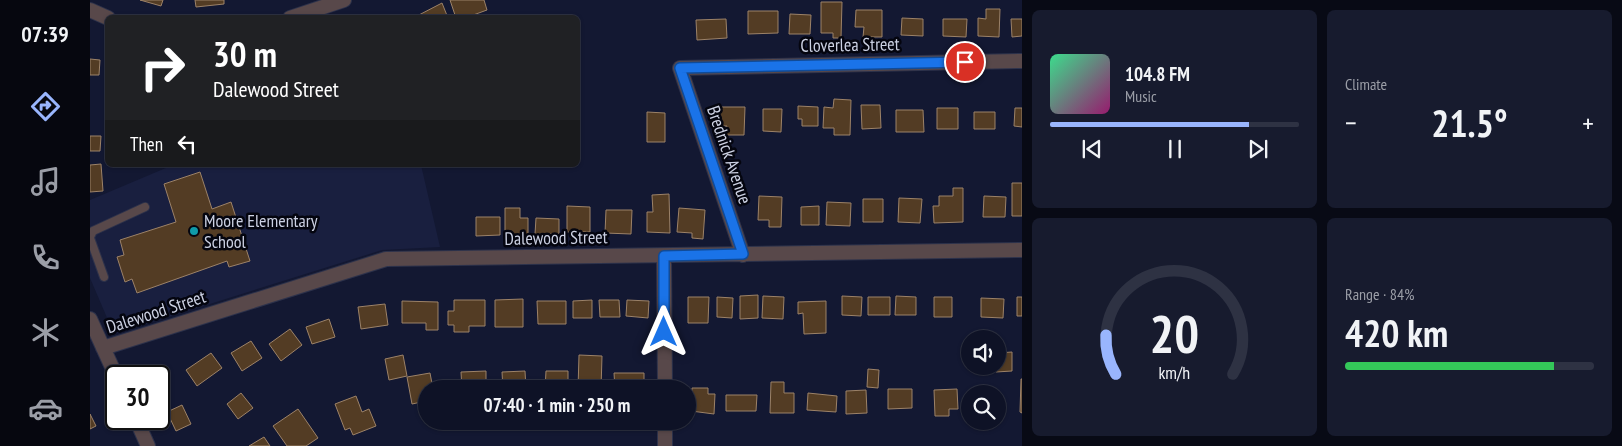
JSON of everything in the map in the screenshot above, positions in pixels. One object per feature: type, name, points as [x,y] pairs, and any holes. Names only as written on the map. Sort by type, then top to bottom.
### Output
[{"type":"street","points":[[299,15],[344,0]]},
{"type":"street","points":[[90,10],[105,17]]},
{"type":"street","name":"Cloverlea Street","points":[[680,68],[1022,61]]},
{"type":"street","name":"Brednick Avenue","points":[[680,68],[743,254]]},
{"type":"street","name":"Dalewood Street","points":[[104,348],[386,259],[1022,250]]},
{"type":"street","points":[[664,256],[665,380]]},
{"type":"street","points":[[90,319],[111,365]]},
{"type":"street","points":[[141,430],[148,446]]},
{"type":"street","points":[[665,430],[665,446]]},
{"type":"lane","points":[[104,277],[93,256],[90,238],[93,231],[145,207]]},
{"type":"shaded area","points":[[168,167],[421,167],[440,247],[382,250],[114,334],[90,278],[90,200]]},
{"type":"building","points":[[140,0],[163,0],[161,6]]},
{"type":"building","points":[[195,0],[224,0],[224,4],[196,7]]},
{"type":"building","points":[[450,0],[484,0],[487,10],[473,15],[455,15]]},
{"type":"building","points":[[821,2],[842,2],[841,38],[833,38],[833,33],[821,33]]},
{"type":"building","points":[[442,3],[447,15],[419,15]]},
{"type":"building","points":[[986,9],[1000,9],[999,37],[978,36],[978,18],[986,19]]},
{"type":"building","points":[[856,10],[882,10],[882,37],[863,37],[864,27],[855,27]]},
{"type":"building","points":[[748,11],[778,11],[778,33],[748,34]]},
{"type":"building","points":[[790,14],[811,15],[810,34],[789,34]]},
{"type":"building","points":[[902,18],[923,19],[923,36],[901,35]]},
{"type":"building","points":[[726,19],[727,38],[697,40],[696,20]]},
{"type":"building","points":[[943,19],[967,19],[966,37],[943,36]]},
{"type":"building","points":[[1011,19],[1022,19],[1022,36],[1012,37]]},
{"type":"building","points":[[90,59],[100,60],[99,75],[90,75]]},
{"type":"building","points":[[834,99],[851,100],[850,135],[834,135],[834,128],[823,128],[824,107],[833,108]]},
{"type":"building","points":[[861,105],[880,105],[881,128],[862,129]]},
{"type":"building","points":[[798,106],[818,107],[818,126],[802,126],[802,119],[798,119]]},
{"type":"building","points":[[720,107],[745,107],[744,135],[726,135],[727,126],[720,126]]},
{"type":"building","points":[[937,108],[958,108],[958,129],[937,129]]},
{"type":"building","points":[[1015,108],[1022,108],[1022,127],[1014,126]]},
{"type":"building","points":[[763,109],[782,109],[781,132],[763,131]]},
{"type":"building","points":[[896,110],[923,110],[924,132],[896,132]]},
{"type":"building","points":[[647,112],[665,113],[665,142],[647,142]]},
{"type":"building","points":[[974,112],[995,112],[995,129],[974,129]]},
{"type":"building","points":[[90,136],[101,136],[100,151],[90,151]]},
{"type":"building","points":[[101,164],[103,191],[90,192],[90,165]]},
{"type":"building","name":"Moore Elementary School","points":[[200,172],[212,209],[231,202],[250,261],[229,267],[227,261],[137,293],[132,279],[125,282],[117,257],[124,255],[120,240],[176,222],[164,184]]},
{"type":"building","points":[[1012,183],[1022,183],[1022,216],[1012,216]]},
{"type":"building","points":[[953,188],[963,188],[963,222],[934,223],[933,206],[939,206],[939,196],[953,196]]},
{"type":"building","points":[[669,194],[670,233],[647,232],[647,212],[653,212],[652,195]]},
{"type":"building","points":[[759,196],[782,197],[781,227],[769,227],[769,220],[758,220]]},
{"type":"building","points":[[984,196],[1006,197],[1005,217],[983,217]]},
{"type":"building","points":[[899,198],[922,199],[920,223],[898,222]]},
{"type":"building","points":[[863,199],[883,199],[883,222],[863,222]]},
{"type":"building","points":[[827,202],[851,203],[850,226],[826,225]]},
{"type":"building","points":[[567,206],[590,207],[590,232],[567,232]]},
{"type":"building","points":[[819,206],[819,225],[801,225],[801,207]]},
{"type":"building","points":[[505,208],[520,208],[520,218],[528,218],[528,235],[505,235]]},
{"type":"building","points":[[679,208],[705,210],[703,239],[692,238],[692,233],[677,232]]},
{"type":"building","points":[[606,210],[632,210],[631,234],[605,233]]},
{"type":"building","points":[[476,217],[500,217],[500,235],[476,236]]},
{"type":"building","points":[[536,218],[559,219],[559,234],[535,234]]},
{"type":"building","points":[[758,295],[758,318],[740,319],[740,296]]},
{"type":"building","points":[[763,296],[784,297],[783,319],[762,318]]},
{"type":"building","points":[[842,296],[862,297],[861,316],[842,315]]},
{"type":"building","points":[[896,296],[916,297],[916,315],[895,315]]},
{"type":"building","points":[[688,297],[709,297],[708,323],[688,323]]},
{"type":"building","points":[[717,297],[733,298],[732,318],[717,317]]},
{"type":"building","points":[[868,297],[890,297],[890,315],[868,315]]},
{"type":"building","points":[[934,297],[952,297],[952,317],[934,317]]},
{"type":"building","points":[[1017,297],[1022,297],[1022,316],[1017,316]]},
{"type":"building","points":[[981,298],[1004,299],[1003,318],[981,317]]},
{"type":"building","points":[[523,299],[523,327],[495,327],[495,300]]},
{"type":"building","points":[[454,300],[485,300],[485,326],[469,326],[469,332],[454,332],[454,325],[448,325],[448,311],[454,311]]},
{"type":"building","points":[[592,300],[592,318],[573,318],[573,301]]},
{"type":"building","points":[[599,300],[619,300],[620,317],[600,317]]},
{"type":"building","points":[[627,300],[649,301],[648,318],[626,316]]},
{"type":"building","points":[[402,301],[438,302],[438,330],[426,330],[426,323],[402,323]]},
{"type":"building","points":[[537,301],[566,301],[566,324],[538,324]]},
{"type":"building","points":[[826,301],[826,333],[804,334],[803,313],[798,314],[798,302]]},
{"type":"building","points":[[385,304],[388,325],[361,329],[358,307]]},
{"type":"building","points":[[329,319],[335,337],[312,344],[306,327]]},
{"type":"building","points":[[290,329],[302,345],[281,361],[269,344]]},
{"type":"building","points":[[251,341],[262,358],[242,371],[231,353]]},
{"type":"building","points":[[1006,352],[1012,352],[1012,371],[1006,371]]},
{"type":"building","points":[[211,353],[222,368],[197,386],[186,370]]},
{"type":"building","points":[[403,355],[407,376],[389,380],[385,359]]},
{"type":"building","points":[[579,355],[602,356],[601,380],[578,380]]},
{"type":"building","points":[[868,369],[879,370],[878,388],[867,387]]},
{"type":"building","points":[[486,371],[486,380],[461,380],[461,372]]},
{"type":"building","points":[[525,371],[526,380],[502,380],[502,372]]},
{"type":"building","points":[[546,371],[568,371],[568,380],[546,380]]},
{"type":"building","points":[[430,373],[431,380],[418,380],[418,403],[412,404],[407,377]]},
{"type":"building","points":[[614,373],[644,373],[644,380],[614,380]]},
{"type":"building","points":[[1022,379],[1022,413],[1020,412]]},
{"type":"building","points":[[771,382],[784,382],[784,393],[794,393],[794,413],[770,413]]},
{"type":"building","points":[[696,388],[708,388],[708,394],[715,394],[714,414],[696,412]]},
{"type":"building","points":[[888,389],[912,389],[912,408],[888,409]]},
{"type":"building","points":[[957,389],[958,409],[949,409],[949,416],[935,416],[934,390]]},
{"type":"building","points":[[866,390],[867,413],[846,414],[846,391]]},
{"type":"building","points":[[241,393],[253,408],[238,419],[227,404]]},
{"type":"building","points":[[808,393],[837,396],[836,412],[807,410]]},
{"type":"building","points":[[726,395],[757,395],[756,411],[726,411]]},
{"type":"building","points":[[356,396],[362,412],[369,409],[376,426],[353,435],[350,428],[345,430],[335,404]]},
{"type":"building","points":[[182,405],[191,424],[176,431],[170,418],[170,411]]},
{"type":"building","points":[[298,409],[318,438],[306,446],[287,446],[273,426]]},
{"type":"building","points":[[90,414],[96,426],[90,429]]},
{"type":"building","points":[[264,437],[270,446],[249,446]]},
{"type":"place","name":"Moore Elementary School","points":[[194,231]]},
{"type":"route","points":[[664,332],[664,256],[743,254],[680,68],[965,62]]}]
